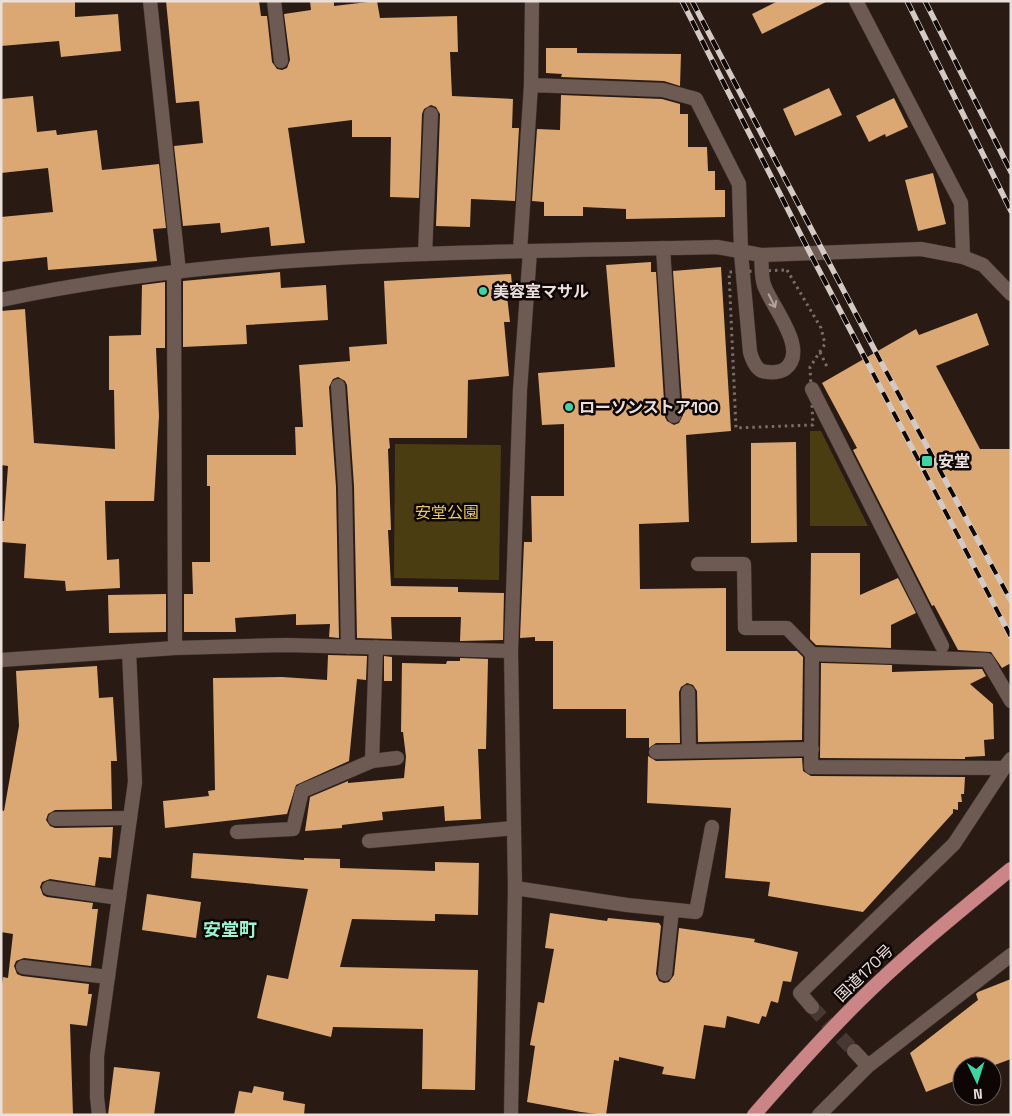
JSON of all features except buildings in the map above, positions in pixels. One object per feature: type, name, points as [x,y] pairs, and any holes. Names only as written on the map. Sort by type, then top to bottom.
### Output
[{"type":"highway","name":"国道170号","points":[[754,1115],[795,1068],[858,1002],[920,944],[1011,868]]},
{"type":"street","points":[[150,1],[176,272],[176,648]]},
{"type":"street","points":[[274,1],[281,61]]},
{"type":"street","points":[[511,1115],[515,888],[511,651],[531,85],[532,1]]},
{"type":"street","points":[[856,1],[961,203],[963,257]]},
{"type":"street","points":[[531,85],[663,90],[696,100],[739,184],[741,253],[750,352],[753,363],[761,370],[773,372],[784,369],[792,360],[793,341],[764,285],[760,255]]},
{"type":"street","points":[[425,254],[431,114]]},
{"type":"street","points":[[1,300],[52,289],[176,272],[327,258],[717,247],[741,253],[760,255],[920,249],[963,257],[983,265],[1011,294]]},
{"type":"street","points":[[663,248],[674,416]]},
{"type":"street","points":[[338,386],[346,486],[348,647]]},
{"type":"street","points":[[812,388],[942,646]]},
{"type":"street","points":[[698,564],[744,564],[744,628],[787,628],[812,654],[811,766],[1007,763]]},
{"type":"street","points":[[1,660],[176,648],[286,645],[511,651]]},
{"type":"street","points":[[372,761],[376,647]]},
{"type":"street","points":[[99,1115],[97,1056],[135,782],[129,651]]},
{"type":"street","points":[[812,654],[987,660],[1011,701]]},
{"type":"street","points":[[688,692],[689,751]]},
{"type":"street","points":[[656,752],[812,749]]},
{"type":"street","points":[[237,832],[293,830],[302,791],[372,761],[397,758]]},
{"type":"street","points":[[812,1007],[800,993],[954,844],[1007,763]]},
{"type":"street","points":[[55,819],[130,818]]},
{"type":"street","points":[[515,888],[696,912],[712,827]]},
{"type":"street","points":[[370,841],[514,828]]},
{"type":"street","points":[[49,888],[119,898]]},
{"type":"street","points":[[665,974],[672,910]]},
{"type":"street","points":[[819,1115],[868,1066],[1011,955]]},
{"type":"street","points":[[24,966],[108,977]]},
{"type":"street","points":[[854,1051],[868,1066]]},
{"type":"path","points":[[820,352],[828,369]]},
{"type":"green space","points":[[810,431],[821,431],[868,526],[810,526]]},
{"type":"green space","name":"安堂公園","points":[[395,444],[501,445],[499,580],[394,578]]},
{"type":"tunnel","points":[[812,1007],[854,1051]]},
{"type":"railway","points":[[682,1],[810,253],[1011,637]]},
{"type":"railway","points":[[692,1],[881,362],[1011,601]]},
{"type":"railway","points":[[907,1],[1011,211]]},
{"type":"railway","points":[[925,1],[1011,172]]},
{"type":"place","name":"美容室マサル","points":[[483,291]]},
{"type":"place","name":"ローソンストア100","points":[[569,407]]},
{"type":"place","name":"安堂","points":[[927,461]]},
{"type":"district","name":"安堂町","points":[[230,929]]}]
